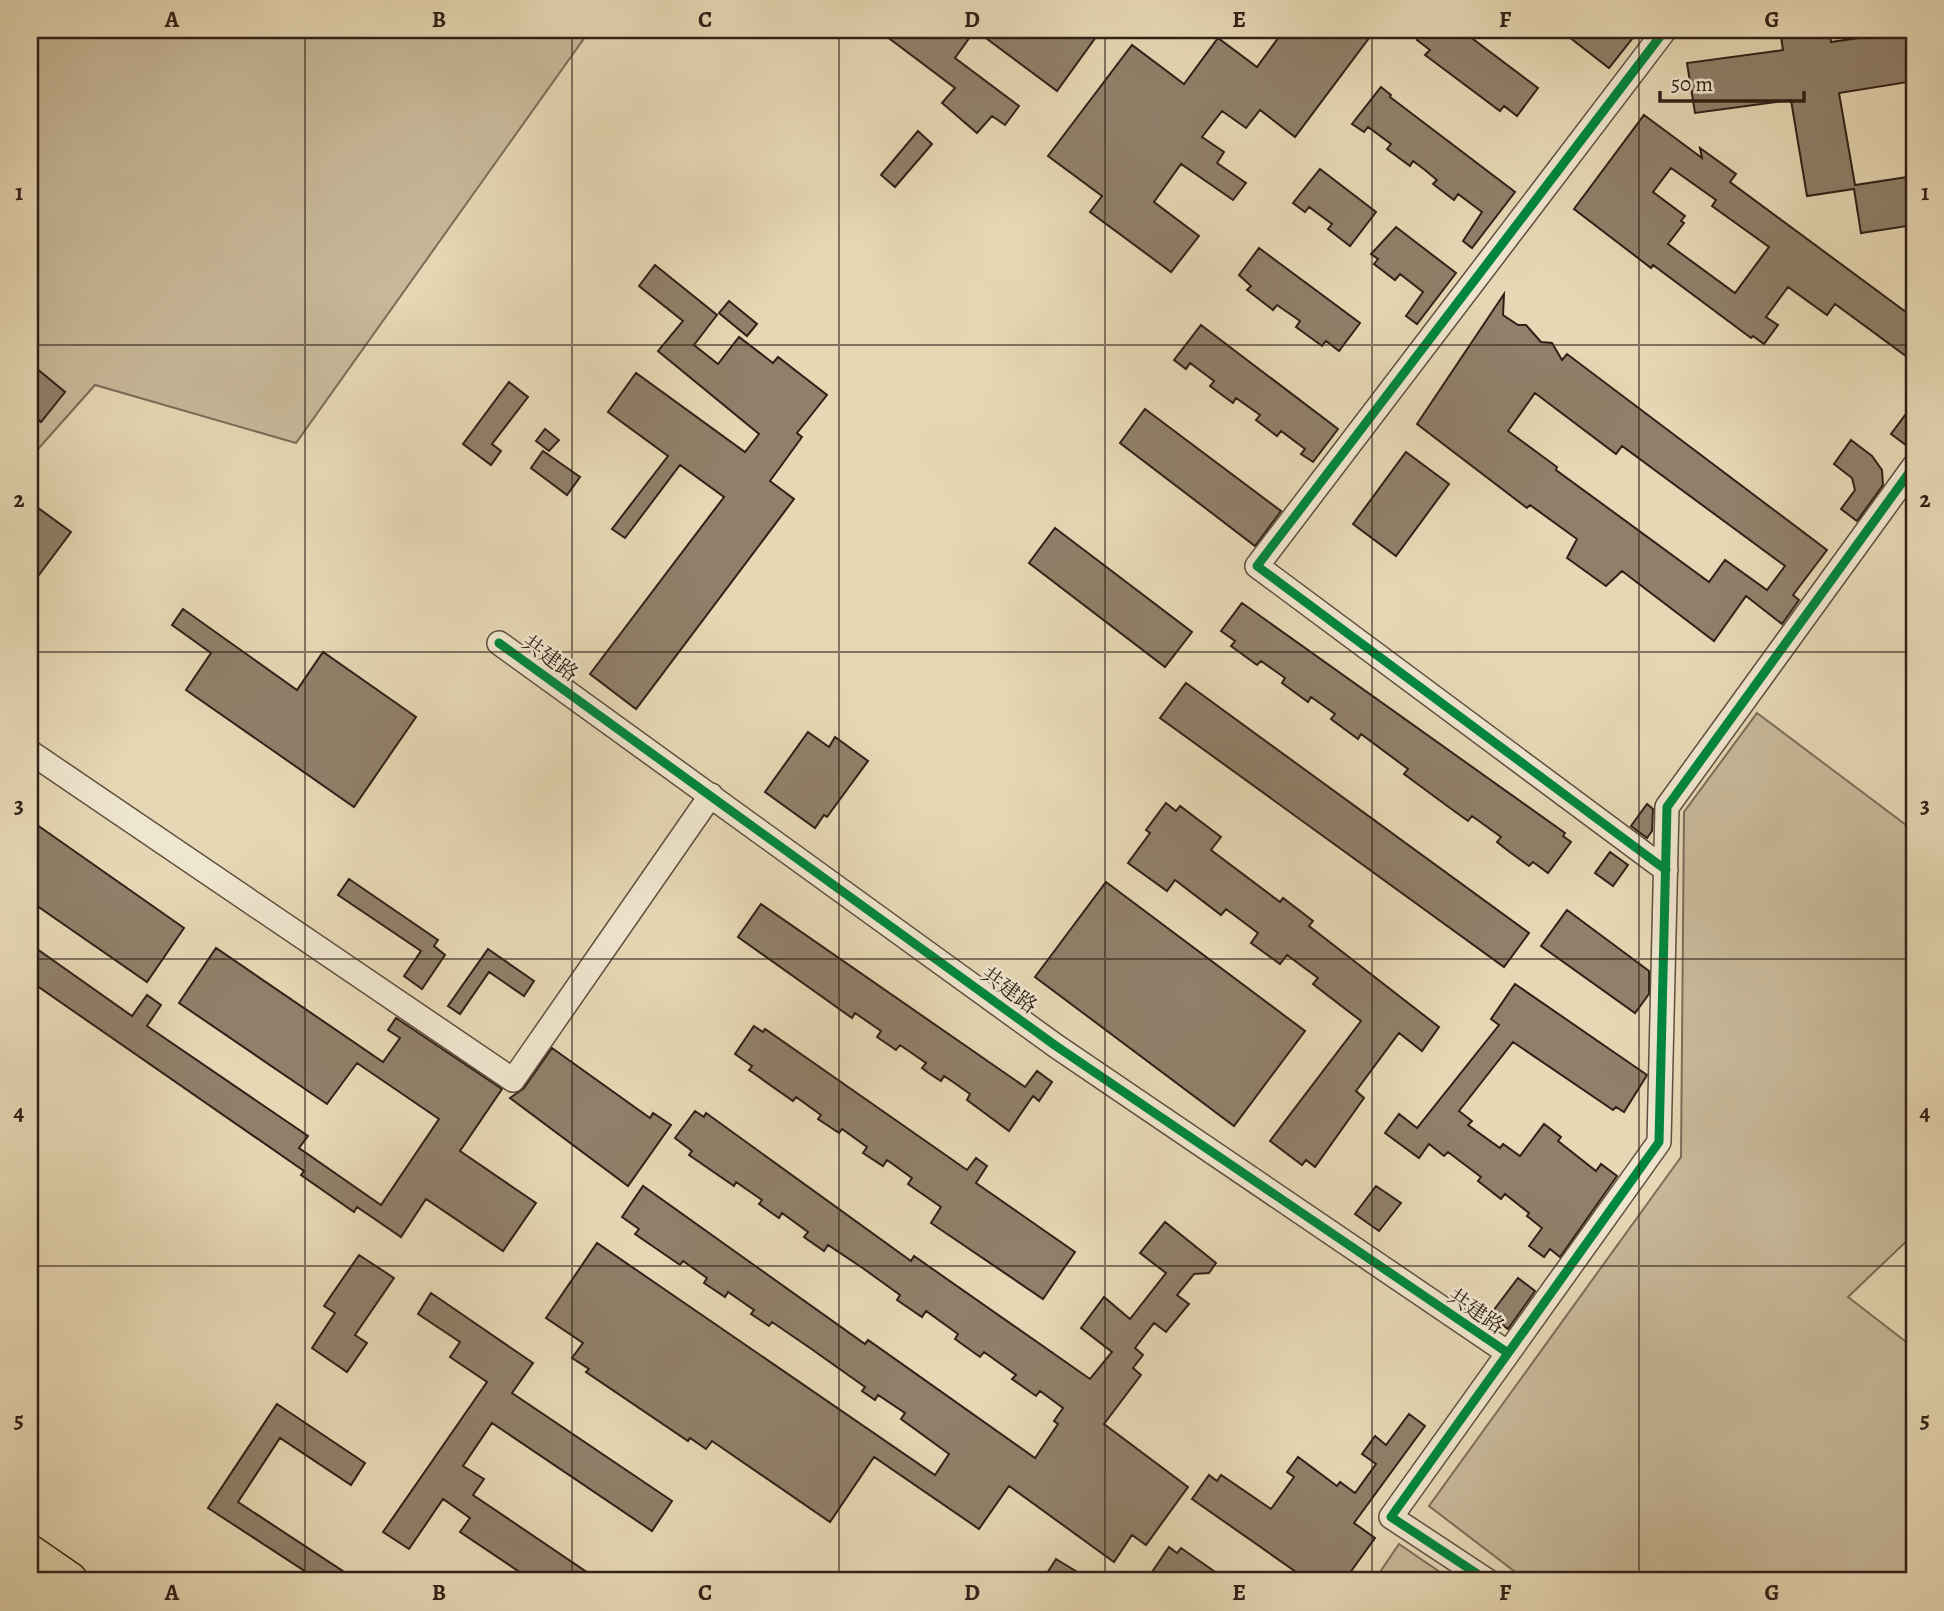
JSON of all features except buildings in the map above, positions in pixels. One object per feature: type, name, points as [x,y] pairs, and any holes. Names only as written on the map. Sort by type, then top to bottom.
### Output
[{"type":"highway","points":[[31,1557],[69,1581]]},
{"type":"street","points":[[1665,30],[1257,566],[1665,870]]},
{"type":"street","points":[[1488,1581],[1391,1517],[1659,1142],[1667,807],[1914,466]]},
{"type":"street","name":"共建路","points":[[499,643],[1056,1046],[1508,1353]]},
{"type":"street","points":[[30,752],[513,1080],[711,795]]},
{"type":"shaded area","points":[[36,30],[590,30],[296,443],[95,385],[30,458],[30,38]]},
{"type":"shaded area","points":[[1757,713],[1914,831],[1914,1234],[1848,1297],[1914,1348],[1914,1581],[1527,1581],[1429,1506],[1681,1157],[1684,812]]},
{"type":"shaded area","points":[[1399,1544],[1453,1581],[1374,1581]]},
{"type":"cycle path","points":[[1665,30],[1257,566],[1666,870]]},
{"type":"cycle path","points":[[1488,1581],[1391,1517],[1659,1142],[1667,807],[1914,466]]},
{"type":"cycle path","points":[[499,643],[1056,1046],[1508,1353]]}]
